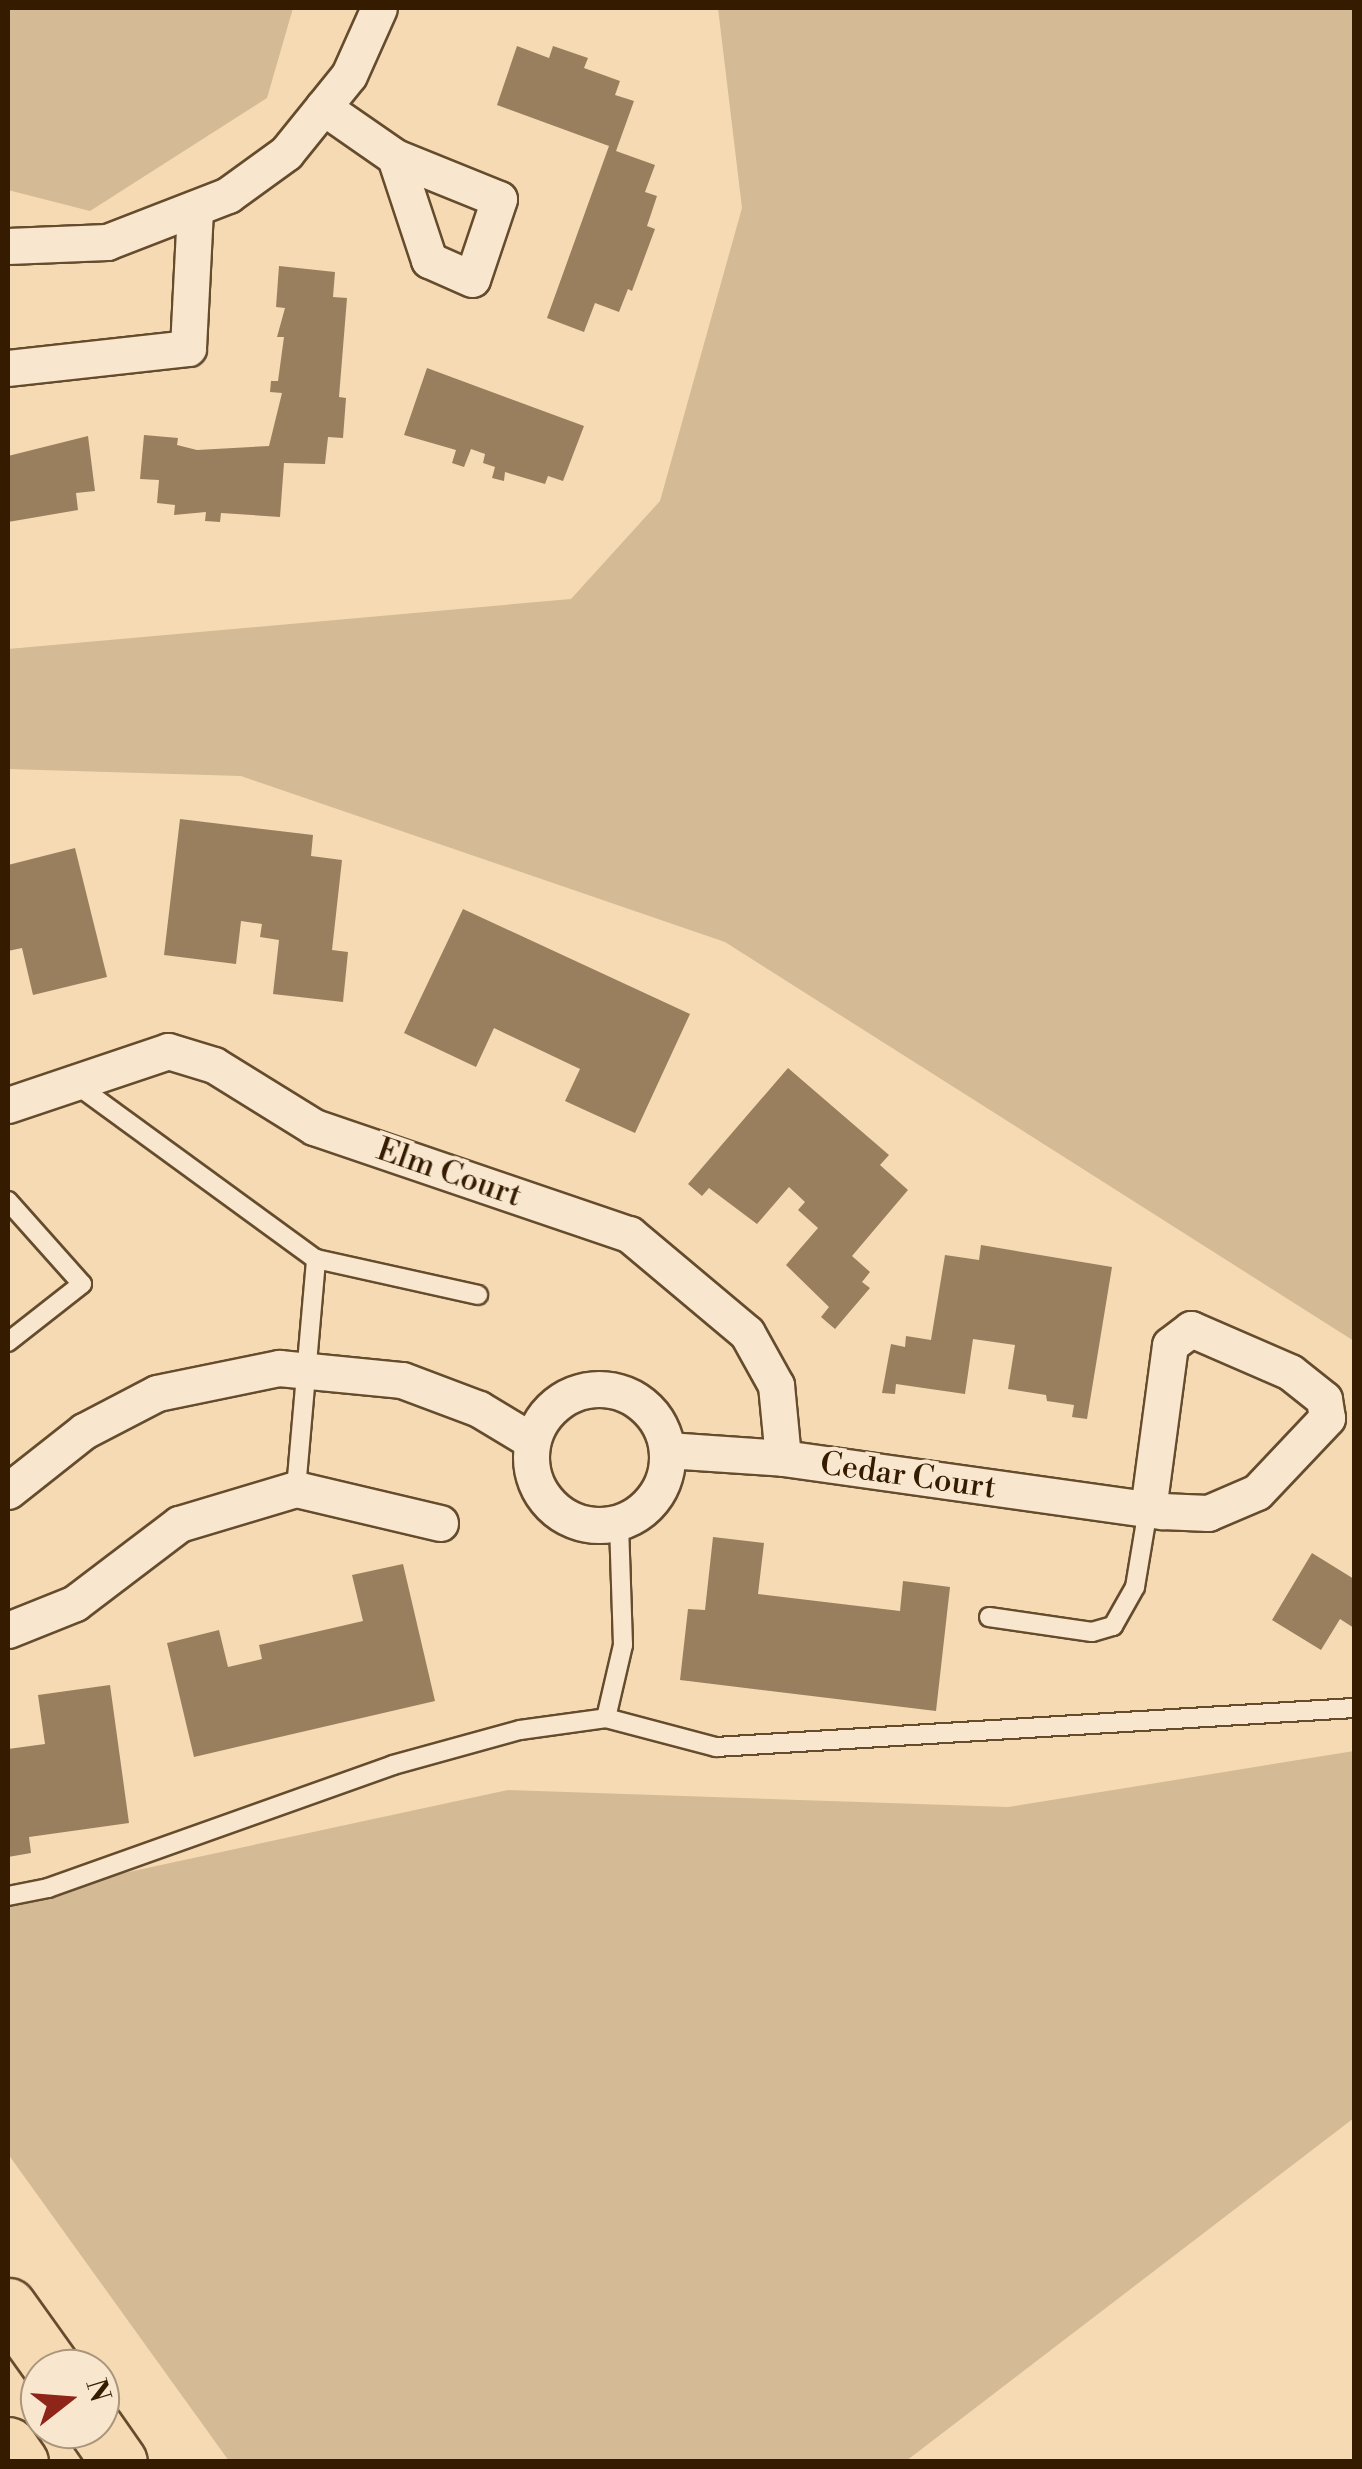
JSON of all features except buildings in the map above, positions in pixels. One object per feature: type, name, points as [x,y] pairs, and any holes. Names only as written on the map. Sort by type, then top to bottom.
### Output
[{"type":"main road","points":[[8,2306],[39,2349]]},
{"type":"main road","points":[[8,2444],[20,2462]]},
{"type":"street","points":[[8,246],[107,242],[195,210],[273,164],[348,76],[379,8]]},
{"type":"street","points":[[323,107],[395,157]]},
{"type":"street","points":[[8,368],[188,348],[195,210]]},
{"type":"street","name":"Elm Court","points":[[8,1105],[77,1085],[168,1051],[214,1066],[314,1127],[628,1234],[747,1333],[776,1385],[784,1458]]},
{"type":"street","name":"Cedar Court","points":[[667,1450],[784,1458],[1148,1509],[1208,1514],[1257,1492],[1327,1418],[1324,1400],[1290,1372],[1191,1329],[1170,1345],[1148,1509]]},
{"type":"street","points":[[8,1491],[84,1431],[158,1393],[238,1372],[310,1366],[361,1371],[441,1393],[532,1441]]},
{"type":"street","points":[[608,1388],[646,1406],[667,1450],[662,1486],[644,1508],[619,1522],[590,1525],[552,1507],[536,1484],[532,1441],[560,1400],[608,1388]]},
{"type":"street","points":[[8,1630],[75,1603],[180,1524],[296,1489],[440,1524]]},
{"type":"lane","points":[[77,1085],[316,1259],[478,1295]]},
{"type":"lane","points":[[8,1201],[82,1284],[8,1342]]},
{"type":"lane","points":[[296,1489],[310,1366],[316,1259]]},
{"type":"lane","points":[[989,1617],[1092,1632],[1113,1626],[1136,1587],[1148,1509]]},
{"type":"lane","points":[[606,1718],[622,1645],[619,1522]]},
{"type":"lane","points":[[8,1896],[48,1888],[394,1765],[520,1730],[606,1718],[716,1746],[1354,1708]]},
{"type":"shaded area","points":[[8,8],[293,8],[267,98],[90,211],[8,190]]},
{"type":"shaded area","points":[[718,8],[1354,8],[1354,1341],[725,942],[241,776],[8,769],[8,649],[571,599],[660,501],[742,208]]},
{"type":"shaded area","points":[[1354,1751],[1354,2118],[906,2461],[229,2461],[8,2154],[8,1898],[508,1790],[1008,1807]]}]
